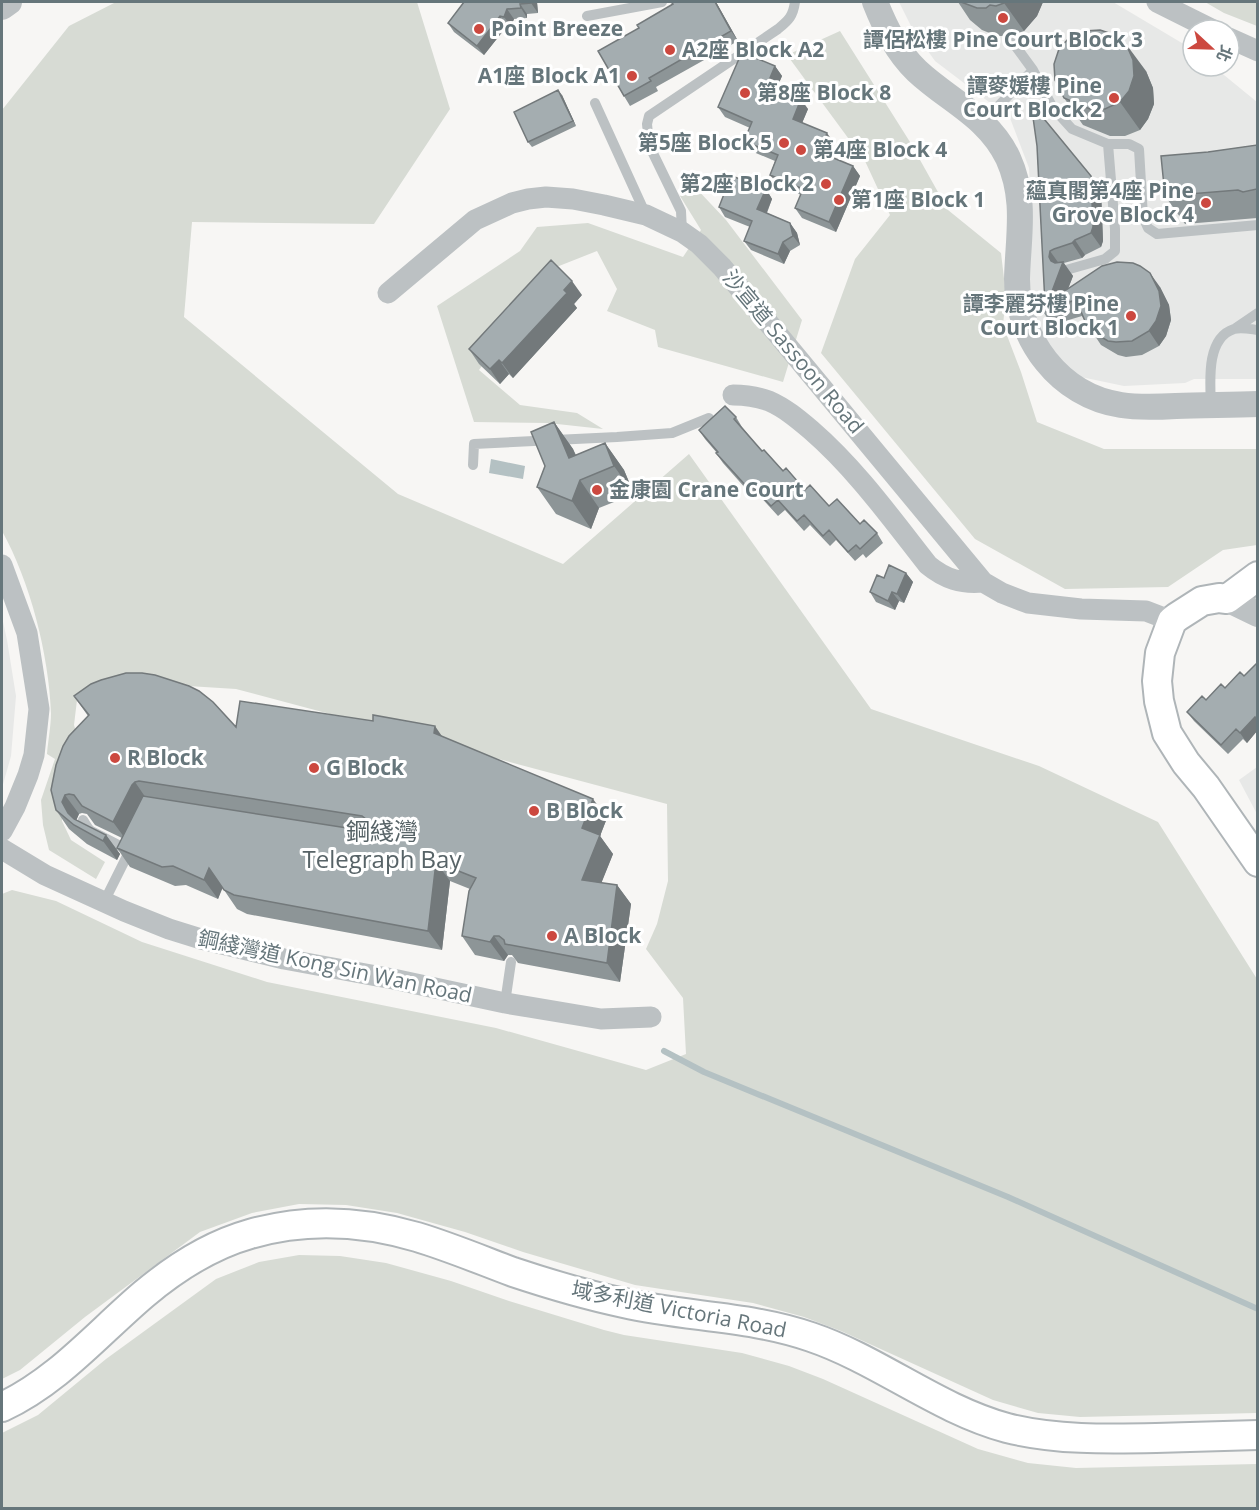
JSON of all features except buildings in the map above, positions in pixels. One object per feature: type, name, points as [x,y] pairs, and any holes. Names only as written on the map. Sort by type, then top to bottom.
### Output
[{"type":"main road","points":[[1257,576],[1227,599],[1219,598],[1202,602],[1172,621],[1160,653],[1157,681],[1167,733],[1186,764],[1206,786],[1257,862]]},
{"type":"main road","name":"域多利道 Victoria Road","points":[[2,1407],[41,1385],[69,1363],[143,1294],[199,1256],[250,1234],[301,1224],[336,1223],[375,1227],[416,1237],[537,1280],[626,1304],[771,1326],[810,1336],[856,1355],[981,1419],[1004,1427],[1058,1436],[1099,1438],[1257,1435]]},
{"type":"street","points":[[2,7],[9,2]]},
{"type":"street","points":[[875,2],[888,30],[909,62],[970,111],[1001,145],[1008,159],[1014,173],[1021,207],[1018,295],[1027,328],[1044,360],[1070,384],[1087,394],[1120,405],[1143,407],[1257,404]]},
{"type":"street","points":[[1158,2],[1189,18]]},
{"type":"street","points":[[1241,44],[1257,51]]},
{"type":"street","name":"沙宣道 Sassoon Road","points":[[388,293],[475,220],[512,203],[546,197],[604,205],[646,215],[682,232],[699,244],[722,267],[983,582],[1002,593],[1028,603],[1081,609],[1146,611],[1172,621]]},
{"type":"street","points":[[734,395],[771,402],[783,408],[808,428],[857,476],[928,565],[937,572],[959,582],[983,582]]},
{"type":"street","points":[[2,565],[27,633],[39,709],[34,755],[28,775],[2,831]]},
{"type":"street","points":[[1227,599],[1257,614]]},
{"type":"street","name":"鋼綫灣道 Kong Sin Wan Road","points":[[2,849],[45,876],[108,893],[169,929],[201,939],[284,959],[505,1003],[601,1019],[651,1017]]},
{"type":"lane","points":[[587,16],[662,2]]},
{"type":"lane","points":[[682,232],[681,211],[649,145],[647,124],[649,116],[778,29],[789,20],[795,2]]},
{"type":"lane","points":[[1011,40],[1033,70],[1053,108],[1072,129],[1108,144],[1128,144],[1139,149],[1143,217],[1148,228],[1157,234],[1257,225]]},
{"type":"lane","points":[[982,123],[1033,70]]},
{"type":"lane","points":[[595,103],[646,215]]},
{"type":"lane","points":[[1066,270],[1105,259],[1115,251],[1108,144]]},
{"type":"lane","points":[[1211,405],[1210,371],[1216,346],[1223,334],[1257,313]]},
{"type":"lane","points":[[1236,328],[1257,330]]},
{"type":"lane","points":[[473,465],[474,444],[672,433],[709,418]]},
{"type":"lane","points":[[83,820],[91,831],[132,847],[108,893]]},
{"type":"lane","points":[[505,1003],[511,962]]},
{"type":"shaded area","points":[[116,2],[417,2],[450,109],[374,224],[192,222],[184,317],[398,494],[563,564],[689,454],[871,709],[1039,766],[1158,822],[1257,979],[1257,1413],[1080,1417],[1038,1413],[993,1400],[841,1331],[804,1317],[753,1303],[635,1285],[397,1213],[346,1205],[299,1204],[252,1213],[200,1232],[85,1317],[20,1370],[2,1379],[2,894],[12,890],[56,901],[142,942],[267,982],[496,1028],[646,1070],[686,1054],[683,998],[646,949],[657,924],[668,881],[667,804],[236,689],[140,683],[100,686],[77,700],[74,725],[79,741],[62,793],[62,821],[71,840],[105,862],[96,879],[49,850],[43,825],[41,800],[55,759],[47,754],[51,713],[46,667],[29,595],[2,531],[2,110],[69,26]]},
{"type":"shaded area","points":[[899,2],[1113,2],[1181,42],[1181,78],[1228,78],[1257,102],[1257,379],[1194,379],[1185,383],[1124,386],[1081,377],[1051,357],[1033,321],[1028,286],[1032,222],[1029,168],[1010,118],[935,61],[913,30]]},
{"type":"shaded area","points":[[1205,2],[1257,2],[1257,26],[1241,18],[1224,13]]},
{"type":"shaded area","points":[[840,31],[910,142],[948,210],[1001,253],[1006,295],[1003,325],[1037,422],[1104,449],[1257,449],[1257,545],[1223,550],[1168,587],[1065,589],[975,539],[821,353],[855,259],[890,215],[865,161],[787,55]]},
{"type":"shaded area","points":[[694,186],[726,220],[802,320],[783,382],[658,347],[655,330],[607,311],[617,289],[597,251],[554,268],[479,370],[520,405],[577,413],[603,429],[548,423],[474,422],[437,306],[520,251],[537,227],[588,223],[683,257],[701,230],[680,196]]},
{"type":"shaded area","points":[[491,459],[525,466],[523,479],[489,473]]},
{"type":"shaded area","points":[[2,617],[16,696],[11,756],[2,788]]},
{"type":"shaded area","points":[[1257,767],[1257,814],[1239,780]]},
{"type":"shaded area","points":[[299,1255],[340,1256],[386,1263],[451,1281],[604,1330],[742,1353],[789,1366],[978,1449],[1028,1463],[1076,1468],[1257,1464],[1257,1508],[2,1508],[2,1433],[38,1415],[106,1359],[216,1279],[259,1262]]},
{"type":"waterway","points":[[664,1051],[704,1072],[1008,1197],[1258,1309]]},
{"type":"place","name":"譚侶松樓 Pine Court Block 3","points":[[1003,18]]},
{"type":"place","name":"Point Breeze","points":[[479,29]]},
{"type":"place","name":"A2座 Block A2","points":[[670,50]]},
{"type":"place","name":"A1座 Block A1","points":[[632,76]]},
{"type":"place","name":"第8座 Block 8","points":[[745,93]]},
{"type":"place","name":"譚麥媛樓 Pine Court Block 2","points":[[1114,98]]},
{"type":"place","name":"第5座 Block 5","points":[[784,143]]},
{"type":"place","name":"第4座 Block 4","points":[[801,150]]},
{"type":"place","name":"第2座 Block 2","points":[[826,184]]},
{"type":"place","name":"第1座 Block 1","points":[[839,200]]},
{"type":"place","name":"蘊真閣第4座 Pine Grove Block 4","points":[[1206,203]]},
{"type":"place","name":"譚李麗芬樓 Pine Court Block 1","points":[[1131,316]]},
{"type":"place","name":"金康園 Crane Court","points":[[597,490]]},
{"type":"place","name":"R Block","points":[[115,758]]},
{"type":"place","name":"G Block","points":[[314,768]]},
{"type":"place","name":"B Block","points":[[534,811]]},
{"type":"place","name":"A Block","points":[[552,936]]},
{"type":"district","name":"鋼綫灣 Telegraph Bay","points":[[382,846]]}]
